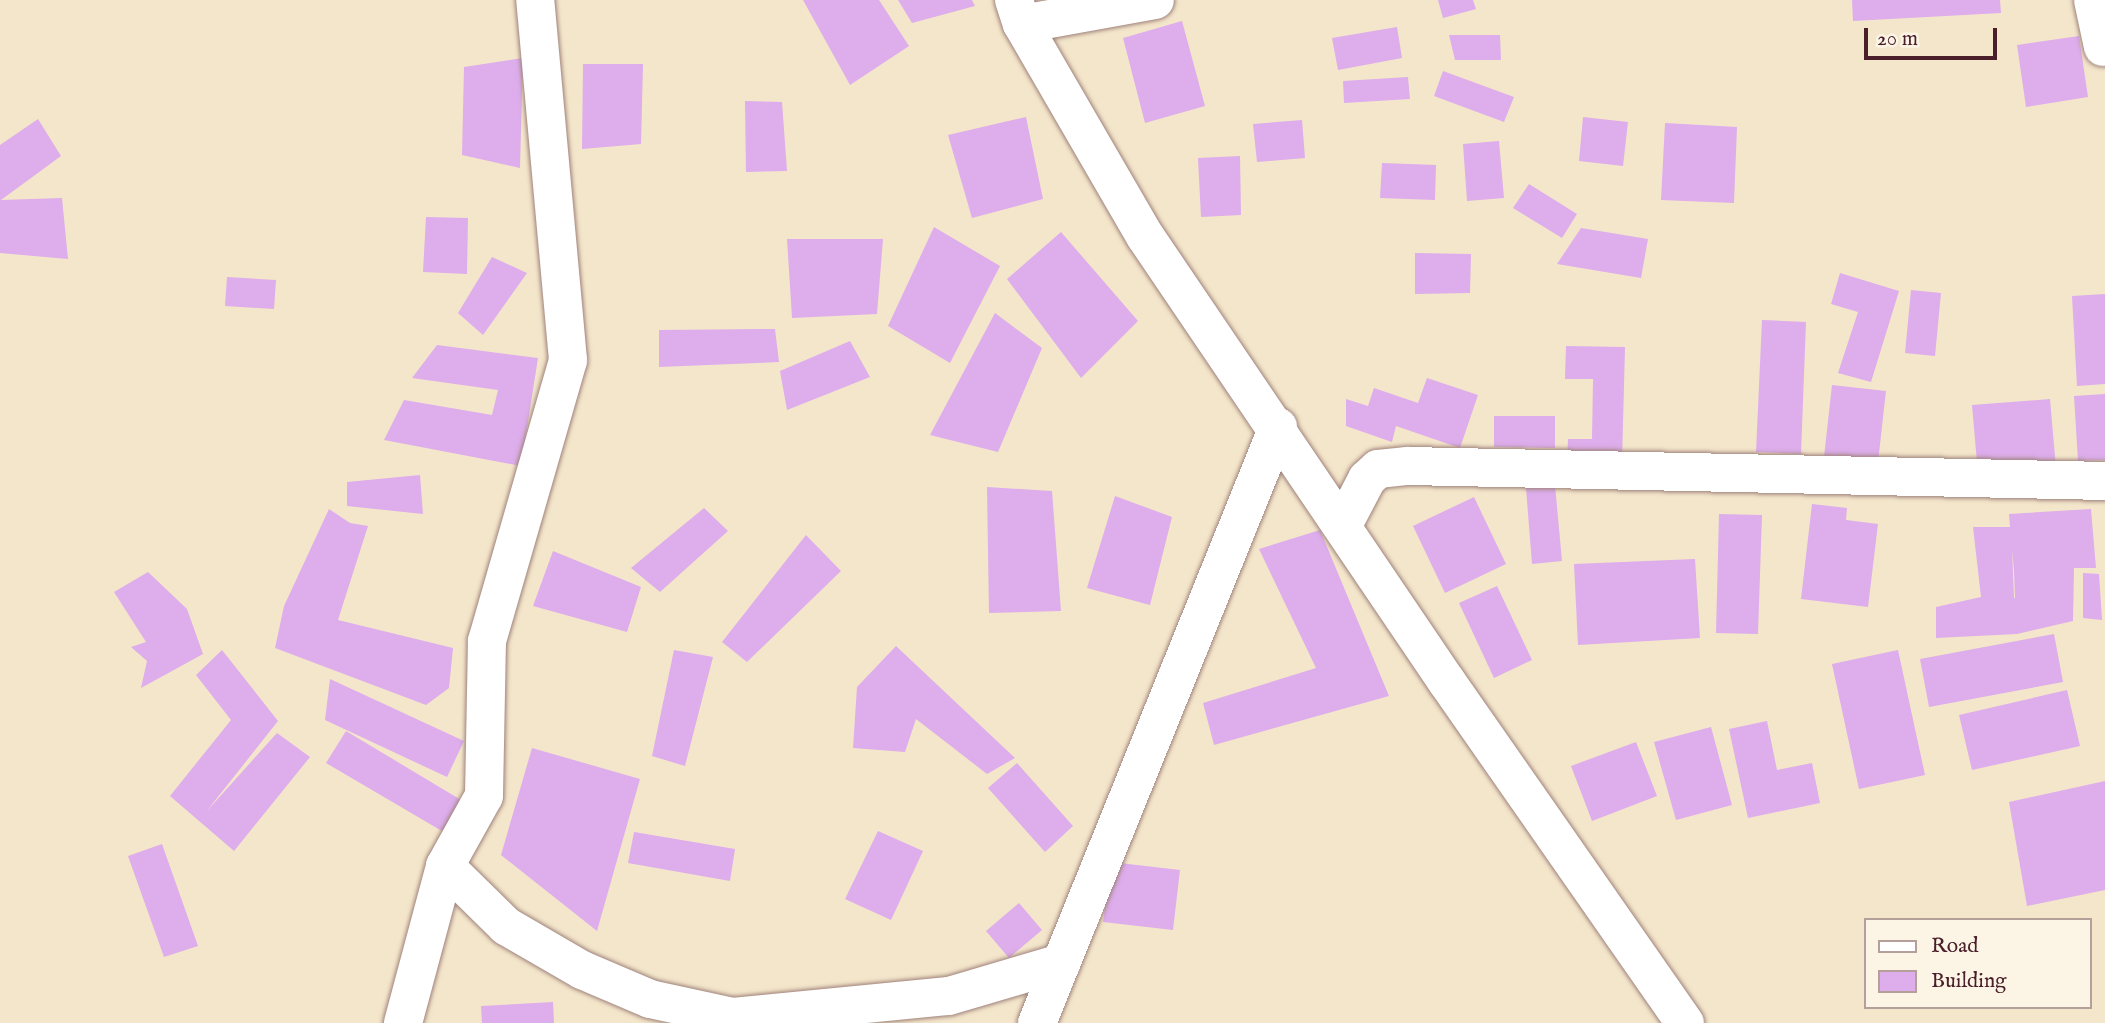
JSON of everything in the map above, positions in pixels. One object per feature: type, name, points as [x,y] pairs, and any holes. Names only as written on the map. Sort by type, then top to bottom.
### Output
[{"type":"street","points":[[403,1023],[445,866],[484,796],[487,640],[568,360],[535,0]]},
{"type":"street","points":[[1155,0],[1018,12],[1145,236],[1685,1023]]},
{"type":"street","points":[[2093,0],[2103,47]]},
{"type":"street","points":[[1037,1023],[1278,427]]},
{"type":"street","points":[[1343,525],[1367,479],[1378,469],[1408,466],[2105,481]]},
{"type":"street","points":[[445,866],[506,926],[582,970],[650,999],[733,1017],[949,996],[1061,963]]},
{"type":"building","points":[[803,0],[879,0],[909,46],[850,85]]},
{"type":"building","points":[[898,0],[972,0],[975,6],[912,23]]},
{"type":"building","points":[[1438,0],[1473,0],[1476,9],[1443,18]]},
{"type":"building","points":[[1852,0],[2000,0],[2001,13],[1853,21]]},
{"type":"building","points":[[1182,21],[1205,106],[1145,123],[1123,38]]},
{"type":"building","points":[[1397,27],[1402,58],[1338,70],[1332,38]]},
{"type":"building","points":[[1449,35],[1500,35],[1501,60],[1455,60]]},
{"type":"building","points":[[2079,36],[2088,97],[2026,107],[2017,45]]},
{"type":"building","points":[[523,58],[520,168],[462,155],[464,67]]},
{"type":"building","points":[[583,64],[643,64],[641,144],[582,149]]},
{"type":"building","points":[[1443,71],[1514,97],[1504,122],[1434,96]]},
{"type":"building","points":[[1408,77],[1410,99],[1344,103],[1343,81]]},
{"type":"building","points":[[745,101],[782,102],[787,171],[746,172]]},
{"type":"building","points":[[1026,117],[1043,199],[972,218],[948,135]]},
{"type":"building","points":[[1583,117],[1628,122],[1623,166],[1579,161]]},
{"type":"building","points":[[38,119],[61,156],[1,200],[62,198],[68,259],[0,253],[0,145]]},
{"type":"building","points":[[1302,120],[1305,158],[1257,162],[1253,124]]},
{"type":"building","points":[[1665,123],[1737,127],[1734,203],[1661,200]]},
{"type":"building","points":[[1499,141],[1504,198],[1467,201],[1463,144]]},
{"type":"building","points":[[1240,156],[1241,215],[1201,217],[1198,158]]},
{"type":"building","points":[[1382,163],[1436,165],[1435,200],[1380,198]]},
{"type":"building","points":[[1529,184],[1577,214],[1562,238],[1513,208]]},
{"type":"building","points":[[426,217],[468,218],[467,274],[423,272]]},
{"type":"building","points":[[934,227],[1000,266],[950,363],[888,326]]},
{"type":"building","points":[[1581,228],[1648,239],[1641,278],[1557,264]]},
{"type":"building","points":[[1061,232],[1138,321],[1081,378],[1007,279]]},
{"type":"building","points":[[787,239],[883,239],[877,314],[792,318]]},
{"type":"building","points":[[1415,253],[1471,254],[1470,293],[1415,294]]},
{"type":"building","points":[[492,257],[527,273],[483,335],[458,313]]},
{"type":"building","points":[[1840,273],[1899,291],[1871,382],[1838,373],[1858,312],[1831,304]]},
{"type":"building","points":[[227,277],[276,280],[274,309],[225,306]]},
{"type":"building","points":[[1911,290],[1941,293],[1935,356],[1905,353]]},
{"type":"building","points":[[2105,294],[2105,384],[2077,386],[2072,296]]},
{"type":"building","points":[[995,313],[1042,348],[998,452],[930,435]]},
{"type":"building","points":[[1762,320],[1806,322],[1801,454],[1756,452]]},
{"type":"building","points":[[775,329],[779,362],[659,367],[659,330]]},
{"type":"building","points":[[850,341],[870,377],[787,410],[780,371]]},
{"type":"building","points":[[437,345],[538,358],[521,466],[384,440],[404,400],[492,415],[498,390],[412,378]]},
{"type":"building","points":[[1566,346],[1625,347],[1622,463],[1567,462],[1568,439],[1592,439],[1593,379],[1565,379]]},
{"type":"building","points":[[1427,378],[1478,395],[1460,448],[1396,426],[1392,442],[1346,426],[1346,399],[1368,406],[1374,388],[1418,403]]},
{"type":"building","points":[[1832,385],[1886,391],[1877,471],[1823,466]]},
{"type":"building","points":[[2105,394],[2105,460],[2078,461],[2074,396]]},
{"type":"building","points":[[2050,399],[2056,468],[1978,474],[1972,405]]},
{"type":"building","points":[[1494,416],[1555,416],[1555,448],[1494,447]]},
{"type":"building","points":[[420,475],[423,514],[347,506],[347,482]]},
{"type":"building","points":[[1555,485],[1562,561],[1532,564],[1526,488]]},
{"type":"building","points":[[987,487],[1052,491],[1061,611],[989,613]]},
{"type":"building","points":[[1115,496],[1172,517],[1150,605],[1087,588]]},
{"type":"building","points":[[1474,497],[1506,564],[1445,593],[1413,526]]},
{"type":"building","points":[[1812,504],[1847,508],[1846,520],[1878,524],[1868,607],[1801,599]]},
{"type":"building","points":[[704,508],[728,531],[660,592],[631,568]]},
{"type":"building","points":[[329,509],[350,523],[368,526],[338,620],[453,648],[449,688],[426,705],[275,648],[284,606]]},
{"type":"building","points":[[2091,509],[2096,568],[2074,568],[2073,621],[2017,634],[1936,638],[1936,607],[1981,597],[1973,527],[2010,527],[2009,514]],"holes":[[[2012,549],[2014,571],[2015,598]]]},
{"type":"building","points":[[1719,514],[1762,515],[1758,634],[1716,633]]},
{"type":"building","points":[[1320,530],[1389,696],[1214,745],[1203,703],[1316,668],[1259,549]]},
{"type":"building","points":[[806,535],[841,571],[747,662],[722,642]]},
{"type":"building","points":[[553,551],[641,587],[627,632],[533,606]]},
{"type":"building","points":[[1695,559],[1700,638],[1578,645],[1574,564]]},
{"type":"building","points":[[148,572],[187,609],[203,654],[141,688],[147,661],[131,647],[146,642],[114,592]]},
{"type":"building","points":[[2083,573],[2099,574],[2102,620],[2083,618]]},
{"type":"building","points":[[1497,586],[1532,660],[1494,678],[1459,603]]},
{"type":"building","points":[[2054,634],[2063,682],[1929,707],[1920,659]]},
{"type":"building","points":[[896,646],[1015,758],[987,774],[916,719],[905,752],[853,748],[857,687]]},
{"type":"building","points":[[222,650],[278,721],[206,812],[277,733],[310,757],[234,851],[170,796],[231,720],[196,675]]},
{"type":"building","points":[[674,650],[713,657],[685,766],[652,756]]},
{"type":"building","points":[[1898,650],[1925,775],[1859,789],[1832,664]]},
{"type":"building","points":[[330,679],[464,741],[447,777],[325,720]]},
{"type":"building","points":[[2067,690],[2080,746],[1972,770],[1959,715]]},
{"type":"building","points":[[1767,721],[1777,770],[1812,763],[1820,803],[1748,818],[1729,729]]},
{"type":"building","points":[[1711,727],[1732,805],[1676,820],[1654,742]]},
{"type":"building","points":[[346,731],[466,803],[447,834],[326,763]]},
{"type":"building","points":[[1636,742],[1657,796],[1592,821],[1571,766]]},
{"type":"building","points":[[532,748],[640,779],[597,931],[501,855]]},
{"type":"building","points":[[1017,763],[1073,826],[1045,852],[988,788]]},
{"type":"building","points":[[2105,781],[2105,890],[2027,906],[2009,802]]},
{"type":"building","points":[[878,831],[923,851],[891,920],[845,899]]},
{"type":"building","points":[[634,832],[735,849],[730,881],[628,863]]},
{"type":"building","points":[[162,844],[198,946],[164,957],[128,856]]},
{"type":"building","points":[[1111,862],[1180,870],[1173,930],[1103,922]]},
{"type":"building","points":[[1019,903],[1042,930],[1009,958],[986,931]]},
{"type":"building","points":[[553,1002],[554,1023],[482,1023],[481,1006]]}]
